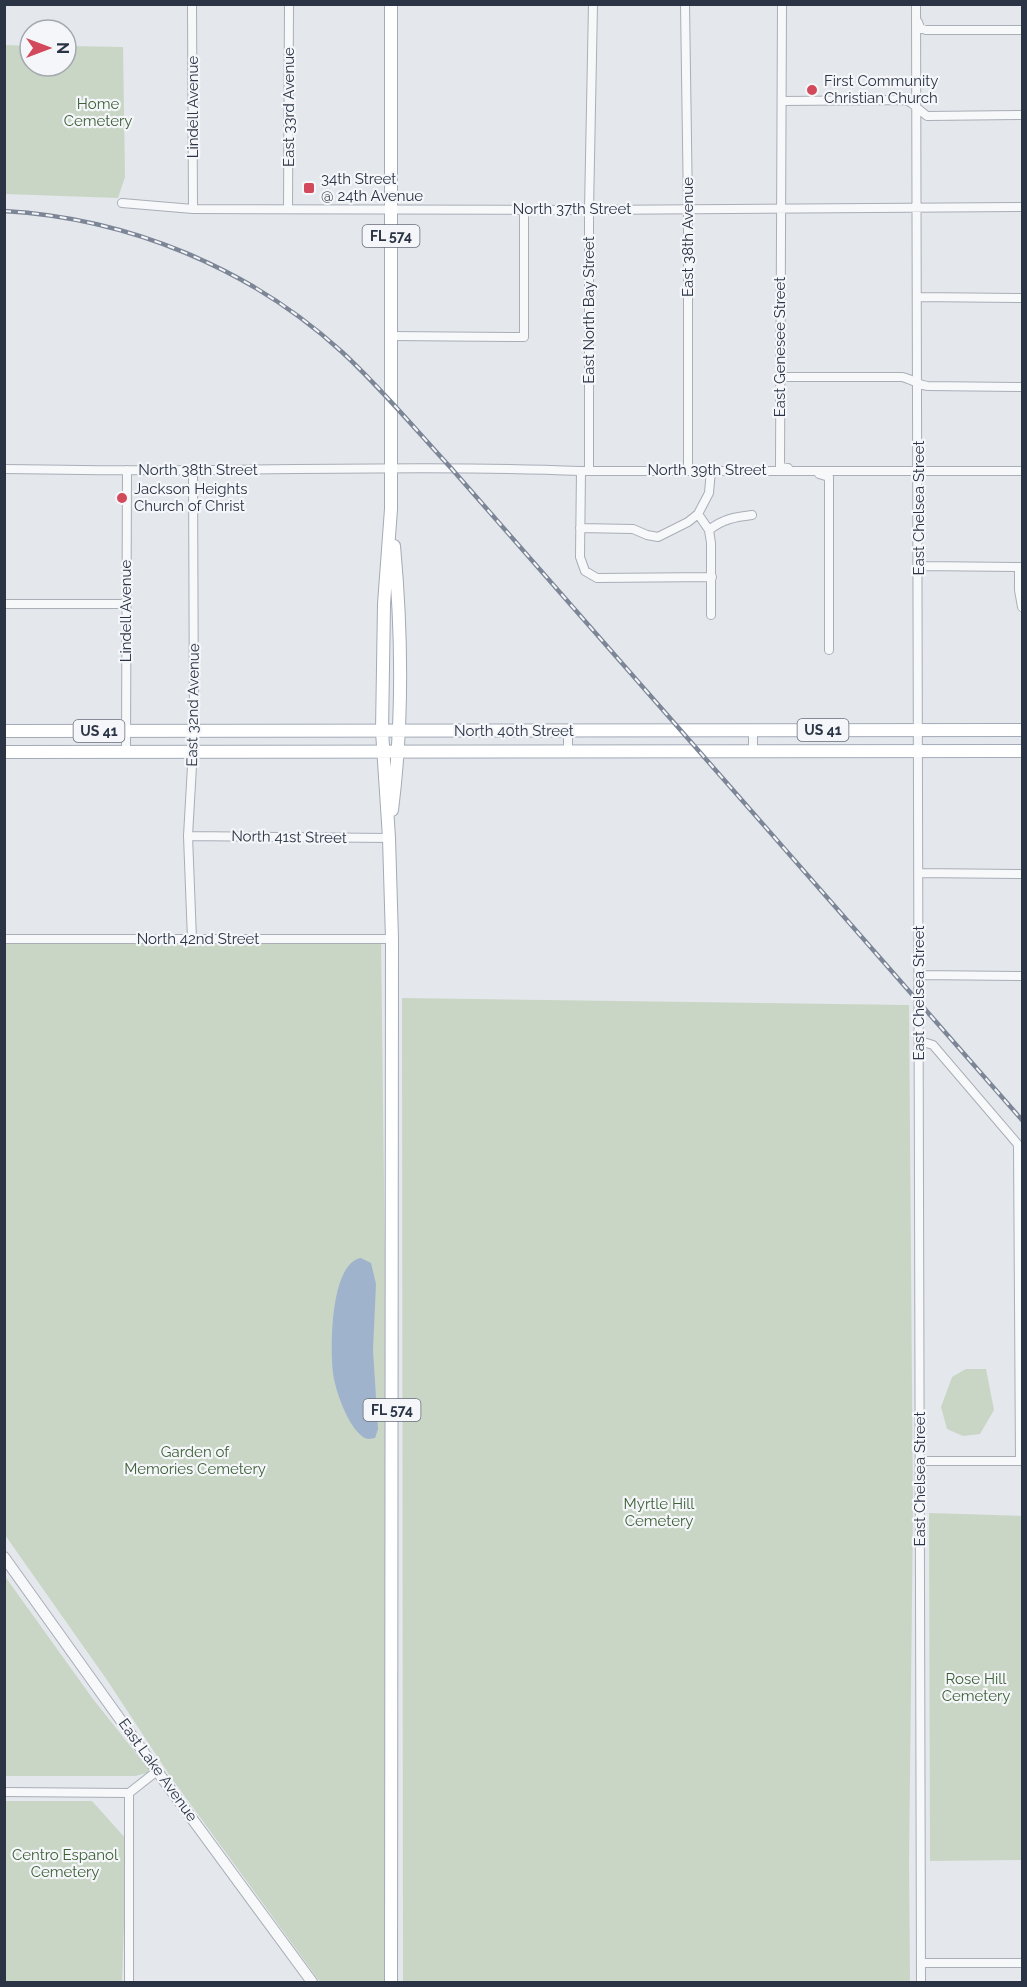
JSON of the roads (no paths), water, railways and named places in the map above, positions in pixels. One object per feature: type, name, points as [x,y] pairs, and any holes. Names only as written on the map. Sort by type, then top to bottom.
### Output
[{"type":"main road","name":"FL 574","points":[[389,838],[399,730],[398,615],[391,509],[391,4]]},
{"type":"main road","name":"FL 574","points":[[391,509],[384,604],[382,730],[389,838],[392,939],[391,1983]]},
{"type":"main road","name":"North 40th Street","points":[[4,731],[1023,730]]},
{"type":"main road","name":"North 40th Street","points":[[4,752],[1023,751]]},
{"type":"street","name":"Lindell Avenue","points":[[192,4],[193,209]]},
{"type":"street","name":"East 33rd Avenue","points":[[288,209],[289,4]]},
{"type":"street","name":"East North Bay Street","points":[[593,4],[585,471],[580,528],[582,565],[597,578],[712,577]]},
{"type":"street","name":"East 38th Avenue","points":[[685,4],[688,470]]},
{"type":"street","name":"East Genesee Street","points":[[782,4],[780,467],[829,477],[829,650]]},
{"type":"street","points":[[911,4],[921,28],[926,30],[1023,30]]},
{"type":"street","name":"East Chelsea Street","points":[[916,4],[919,471],[921,1983]]},
{"type":"street","points":[[782,101],[904,100],[927,116],[1023,115]]},
{"type":"street","name":"North 37th Street","points":[[122,203],[193,209],[589,210],[1023,207]]},
{"type":"street","points":[[391,336],[524,337],[524,210]]},
{"type":"street","points":[[917,297],[1023,298]]},
{"type":"street","points":[[780,377],[902,377],[909,378],[918,385],[1023,387]]},
{"type":"street","name":"North 39th Street","points":[[391,468],[585,471],[1023,471]]},
{"type":"street","name":"North 38th Street","points":[[4,469],[391,468]]},
{"type":"street","name":"Lindell Avenue","points":[[126,751],[127,470]]},
{"type":"street","name":"East 32nd Avenue","points":[[192,939],[188,836],[194,751],[193,470]]},
{"type":"street","points":[[580,528],[633,529],[647,536],[658,537],[688,522],[698,514],[710,493],[711,470]]},
{"type":"street","points":[[698,514],[709,530],[712,577],[711,615]]},
{"type":"street","points":[[709,530],[720,522],[752,515]]},
{"type":"street","points":[[919,566],[1021,567],[1019,590],[1023,607]]},
{"type":"street","points":[[4,604],[126,603]]},
{"type":"street","points":[[753,730],[753,751]]},
{"type":"street","points":[[568,731],[568,750]]},
{"type":"street","name":"North 41st Street","points":[[188,836],[389,838]]},
{"type":"street","points":[[919,873],[1023,874]]},
{"type":"street","name":"North 42nd Street","points":[[4,939],[392,939]]},
{"type":"street","points":[[919,975],[1023,976]]},
{"type":"street","points":[[920,1041],[933,1045],[1021,1147],[1021,1461],[920,1461]]},
{"type":"street","name":"East Lake Avenue","points":[[4,1557],[312,1983]]},
{"type":"street","points":[[4,1792],[129,1793],[157,1771]]},
{"type":"street","points":[[129,1793],[129,1983]]},
{"type":"street","points":[[921,1963],[1023,1963]]},
{"type":"water","points":[[361,1258],[371,1263],[376,1284],[373,1350],[378,1429],[375,1438],[370,1439],[357,1431],[347,1416],[336,1389],[332,1361],[332,1327],[338,1290],[343,1275],[351,1263]]},
{"type":"railway","points":[[4,211],[96,224],[185,253],[227,272],[268,296],[306,322],[342,352],[384,394],[451,468],[1022,1120]]},
{"type":"place","name":"First Community Christian Church","points":[[812,90]]},
{"type":"place","name":"34th Street @ 24th Avenue","points":[[309,188]]},
{"type":"place","name":"Jackson Heights Church of Christ","points":[[122,498]]},
{"type":"park label","name":"Home Cemetery","points":[[98,112]]},
{"type":"park label","name":"Garden of Memories Cemetery","points":[[195,1460]]},
{"type":"park label","name":"Myrtle Hill Cemetery","points":[[659,1512]]},
{"type":"park label","name":"Rose Hill Cemetery","points":[[976,1688]]},
{"type":"park label","name":"Centro Espanol Cemetery","points":[[65,1864]]}]
